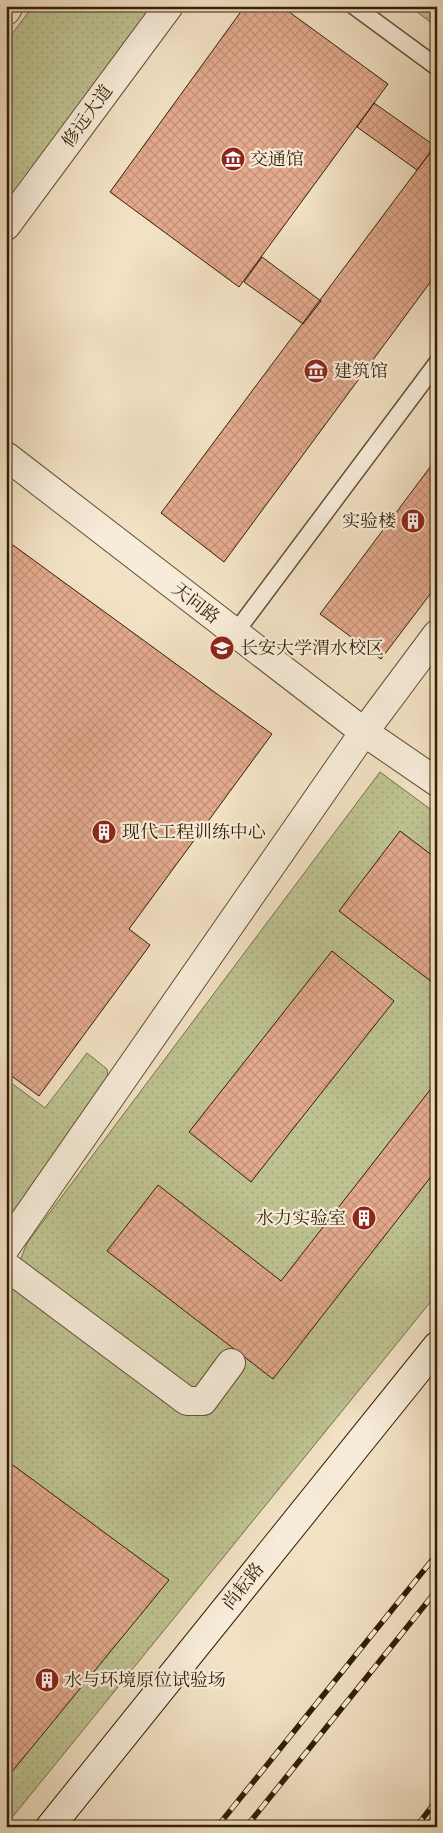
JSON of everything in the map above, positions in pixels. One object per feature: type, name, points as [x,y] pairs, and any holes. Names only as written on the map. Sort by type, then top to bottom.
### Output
[{"type":"street","points":[[6,11],[9,6]]},
{"type":"street","name":"修远大道","points":[[6,226],[169,6]]},
{"type":"street","name":"天问路","points":[[6,456],[364,732],[437,782]]},
{"type":"street","points":[[6,1247],[364,732],[437,634]]},
{"type":"street","points":[[6,1266],[187,1401],[203,1401],[231,1363]]},
{"type":"street","name":"尚耘路","points":[[50,1827],[437,1346]]},
{"type":"lane","points":[[354,6],[437,67]]},
{"type":"lane","points":[[236,633],[437,363]]},
{"type":"green space","points":[[33,6],[154,6],[6,205],[6,42]]},
{"type":"green space","points":[[409,6],[437,6],[437,27]]},
{"type":"green space","points":[[380,772],[437,814],[437,1294],[6,1825],[6,1296],[27,1243]]},
{"type":"green space","points":[[87,1053],[107,1069],[109,1086],[6,1222],[6,1079],[45,1108]]},
{"type":"building","name":"交通馆","points":[[245,6],[281,6],[388,84],[239,287],[110,192]]},
{"type":"building","points":[[374,103],[435,146],[417,170],[357,127]]},
{"type":"building","name":"建筑馆","points":[[435,146],[437,147],[437,273],[224,562],[161,513]]},
{"type":"building","points":[[262,257],[321,301],[303,324],[244,282]]},
{"type":"building","name":"实验楼","points":[[437,458],[437,585],[381,659],[320,614]]},
{"type":"building","name":"现代工程训练中心","points":[[6,540],[272,734],[129,929],[150,945],[39,1096],[6,1072]]},
{"type":"building","points":[[400,831],[437,859],[437,986],[339,911]]},
{"type":"building","points":[[332,951],[394,1001],[251,1182],[189,1132]]},
{"type":"building","name":"水力实验室","points":[[437,1081],[437,1169],[273,1379],[107,1251],[158,1185],[281,1281]]},
{"type":"building","name":"水与环境原位试验场","points":[[6,1460],[169,1580],[6,1779]]},
{"type":"railway","points":[[217,1827],[437,1554]]},
{"type":"railway","points":[[246,1827],[437,1590]]},
{"type":"railway","points":[[416,1827],[437,1800]]},
{"type":"railway","points":[[425,1827],[437,1814]]},
{"type":"place","name":"交通馆","points":[[233,159]]},
{"type":"place","name":"建筑馆","points":[[316,371]]},
{"type":"place","name":"实验楼","points":[[413,521]]},
{"type":"place","name":"长安大学渭水校区","points":[[222,648]]},
{"type":"place","name":"现代工程训练中心","points":[[104,832]]},
{"type":"place","name":"水力实验室","points":[[364,1218]]},
{"type":"place","name":"水与环境原位试验场","points":[[47,1680]]}]
